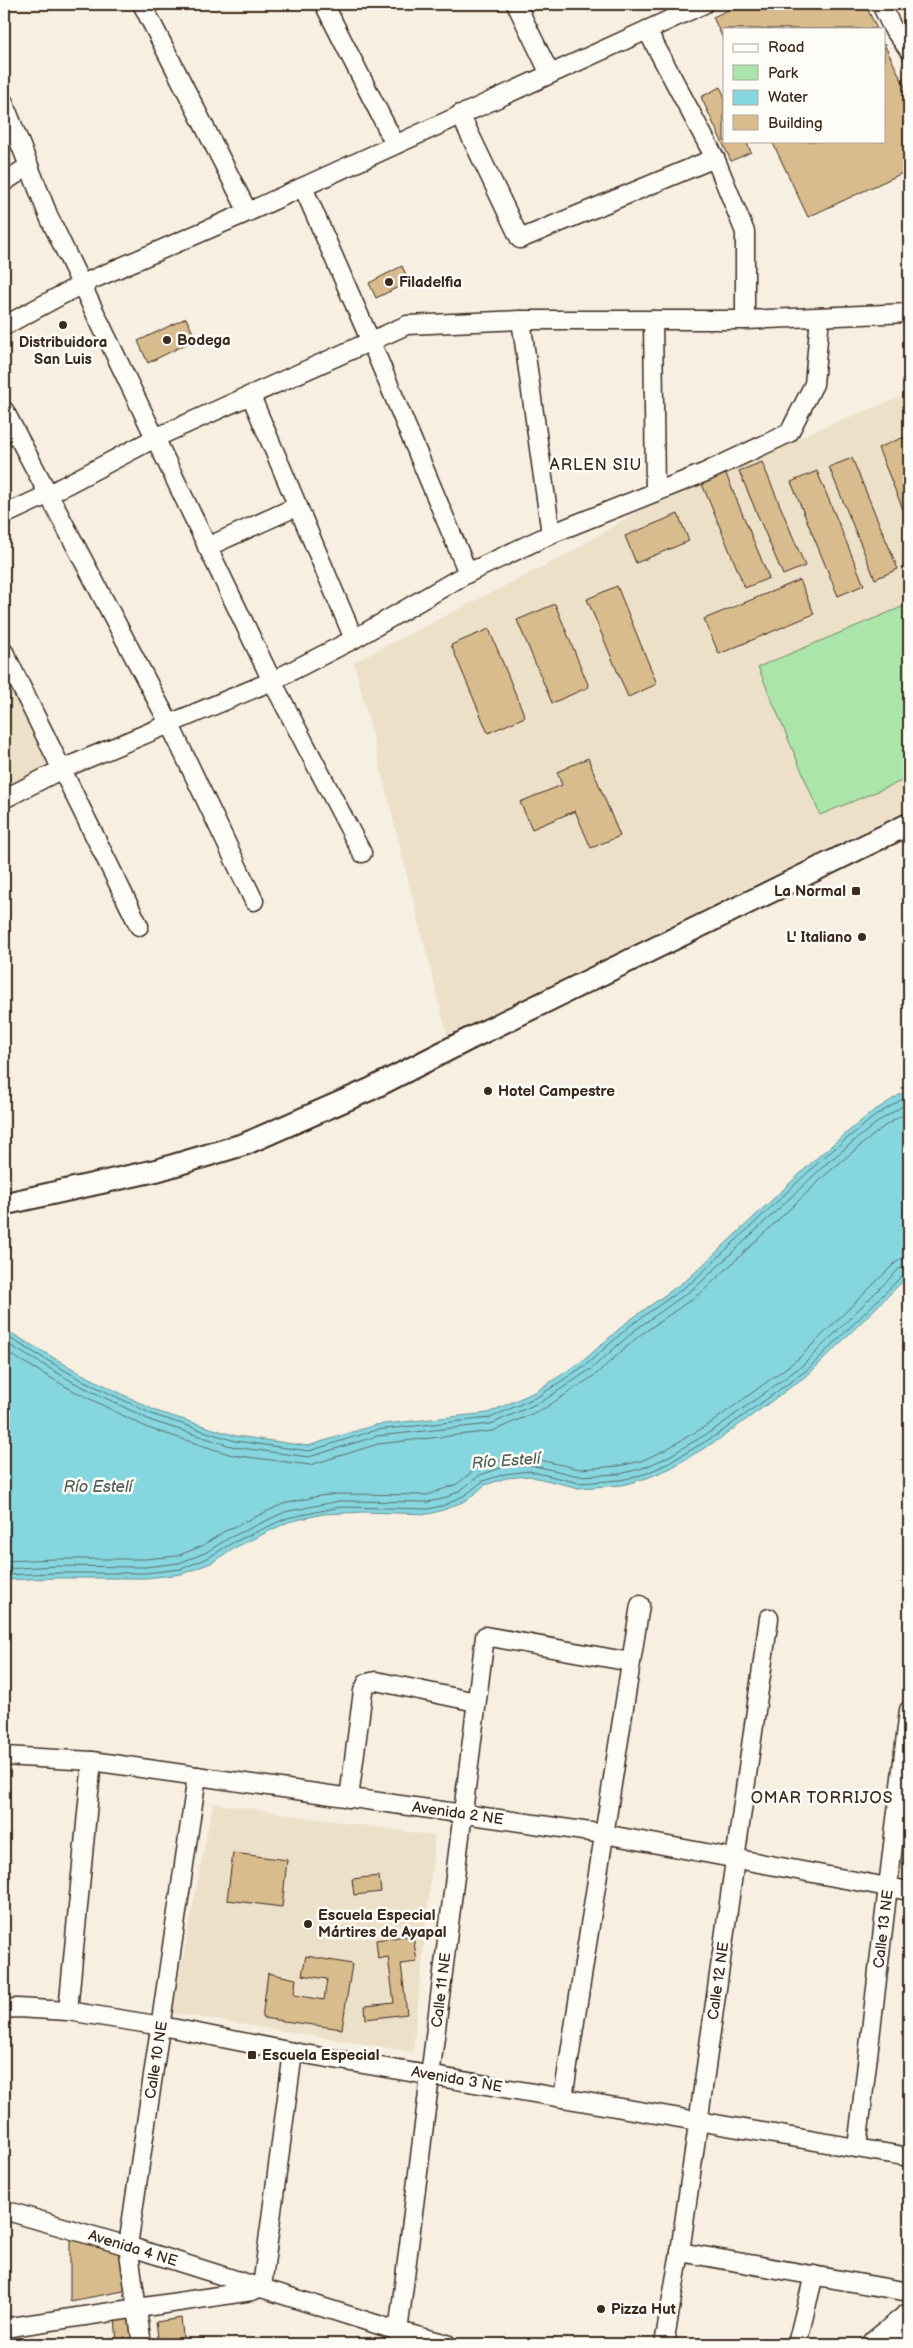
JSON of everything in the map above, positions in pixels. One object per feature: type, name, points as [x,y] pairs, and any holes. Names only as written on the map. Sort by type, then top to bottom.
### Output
[{"type":"highway","points":[[877,2344],[909,2318]]},
{"type":"street","points":[[142,4],[248,212]]},
{"type":"street","points":[[324,4],[395,144]]},
{"type":"street","points":[[516,4],[550,74]]},
{"type":"street","points":[[4,326],[82,284],[248,212],[704,4]]},
{"type":"street","points":[[881,4],[892,27],[909,50]]},
{"type":"street","points":[[647,30],[715,158],[745,232],[745,320]]},
{"type":"street","points":[[4,103],[49,217],[157,438],[272,681],[362,852]]},
{"type":"street","points":[[460,114],[520,239],[715,158]]},
{"type":"street","points":[[4,182],[30,166]]},
{"type":"street","points":[[303,187],[371,342],[468,573]]},
{"type":"street","points":[[4,515],[157,438],[406,325],[521,320],[745,320],[909,313]]},
{"type":"street","points":[[4,799],[62,769],[272,681],[354,639],[468,573],[551,534],[706,472],[789,433],[814,384],[820,317]]},
{"type":"street","points":[[521,320],[551,534]]},
{"type":"street","points":[[653,320],[655,492]]},
{"type":"street","points":[[251,396],[354,639]]},
{"type":"street","points":[[4,410],[47,495],[170,725],[254,901]]},
{"type":"street","points":[[207,547],[298,506]]},
{"type":"street","points":[[4,652],[139,926]]},
{"type":"street","points":[[4,1204],[158,1170],[245,1144],[371,1089],[471,1038],[909,824]]},
{"type":"street","points":[[563,2098],[640,1605]]},
{"type":"street","name":"Calle 12 NE","points":[[664,2344],[680,2252],[770,1618]]},
{"type":"street","name":"Calle 11 NE","points":[[399,2338],[485,1636],[632,1662]]},
{"type":"street","points":[[348,1798],[363,1691],[367,1683],[376,1681],[476,1702]]},
{"type":"street","name":"Calle 13 NE","points":[[857,2148],[909,1710]]},
{"type":"street","name":"Avenida 2 NE","points":[[4,1756],[92,1761],[604,1834],[909,1891]]},
{"type":"street","points":[[68,2011],[92,1761]]},
{"type":"street","name":"Calle 10 NE","points":[[142,2344],[128,2246],[162,2026],[181,1876],[197,1776]]},
{"type":"street","name":"Avenida 3 NE","points":[[4,2010],[17,2008],[68,2011],[162,2026],[293,2052],[909,2157]]},
{"type":"street","points":[[4,2328],[252,2291],[262,2287],[293,2052]]},
{"type":"street","name":"Avenida 4 NE","points":[[4,2210],[262,2287],[399,2338],[447,2344]]},
{"type":"street","points":[[680,2252],[909,2292]]},
{"type":"street","points":[[797,2344],[814,2275]]},
{"type":"shaded area","points":[[909,394],[909,809],[447,1035],[354,662],[570,553],[634,513],[762,457],[811,432]]},
{"type":"shaded area","points":[[4,670],[51,765],[4,790]]},
{"type":"shaded area","name":"Escuela Especial Mártires de Ayapal","points":[[213,1803],[435,1836],[413,2052],[172,2013]]},
{"type":"green space","points":[[909,604],[909,778],[820,815],[758,667]]},
{"type":"water","name":"Río Estelí","points":[[909,1089],[909,1275],[810,1373],[721,1438],[671,1468],[647,1478],[622,1485],[579,1488],[529,1476],[506,1478],[485,1485],[467,1500],[429,1514],[364,1512],[323,1514],[288,1522],[234,1548],[211,1563],[182,1574],[146,1578],[4,1580],[4,1329],[80,1373],[156,1411],[236,1436],[308,1446],[375,1425],[488,1413],[537,1391],[584,1360],[627,1322],[689,1278],[820,1155],[872,1112]]},
{"type":"building","points":[[741,4],[865,4],[877,28],[723,28],[723,39],[713,17]]},
{"type":"building","points":[[886,48],[909,95],[909,170],[808,217],[772,142],[886,142]]},
{"type":"building","points":[[720,87],[723,93],[723,142],[746,142],[751,152],[731,161],[701,97]]},
{"type":"building","name":"Filadelfia","points":[[402,266],[409,282],[376,298],[369,283]]},
{"type":"building","name":"Bodega","points":[[186,318],[196,339],[148,363],[138,341]]},
{"type":"building","points":[[909,435],[909,524],[878,448]]},
{"type":"building","points":[[852,458],[898,569],[875,579],[829,467]]},
{"type":"building","points":[[762,462],[805,566],[783,575],[739,471]]},
{"type":"building","points":[[817,471],[864,585],[838,596],[791,482]]},
{"type":"building","points":[[726,474],[769,578],[745,588],[702,484]]},
{"type":"building","points":[[678,514],[689,541],[636,563],[625,536]]},
{"type":"building","points":[[800,580],[814,614],[719,654],[704,619]]},
{"type":"building","points":[[617,586],[657,684],[628,697],[587,599]]},
{"type":"building","points":[[555,604],[589,687],[552,703],[517,620]]},
{"type":"building","points":[[489,629],[525,717],[488,733],[451,645]]},
{"type":"building","points":[[588,758],[620,836],[591,848],[575,811],[532,829],[520,802],[562,785],[557,772]]},
{"type":"building","points":[[233,1853],[287,1860],[282,1907],[227,1900]]},
{"type":"building","points":[[379,1876],[381,1892],[354,1895],[352,1879]]},
{"type":"building","points":[[413,1935],[417,1962],[401,1964],[407,2014],[366,2019],[365,2006],[394,2003],[388,1957],[378,1959],[376,1940]]},
{"type":"building","points":[[306,1956],[352,1964],[342,2029],[262,2018],[268,1973],[296,1979],[294,1995],[324,2000],[327,1979],[302,1975]]},
{"type":"building","points":[[70,2238],[120,2250],[129,2290],[70,2301]]},
{"type":"building","points":[[134,2313],[138,2344],[117,2344],[115,2316]]},
{"type":"building","points":[[181,2318],[184,2344],[159,2344],[156,2322]]},
{"type":"place","name":"Filadelfia","points":[[389,282]]},
{"type":"place","name":"Distribuidora San Luis","points":[[63,325]]},
{"type":"place","name":"Bodega","points":[[167,340]]},
{"type":"place","name":"La Normal","points":[[856,891]]},
{"type":"place","name":"L' Italiano","points":[[862,937]]},
{"type":"place","name":"Hotel Campestre","points":[[488,1091]]},
{"type":"place","name":"Escuela Especial Mártires de Ayapal","points":[[308,1924]]},
{"type":"place","name":"Escuela Especial","points":[[252,2055]]},
{"type":"place","name":"Pizza Hut","points":[[601,2309]]},
{"type":"district","name":"ARLEN SIU","points":[[596,464]]},
{"type":"district","name":"OMAR TORRIJOS","points":[[822,1797]]}]
